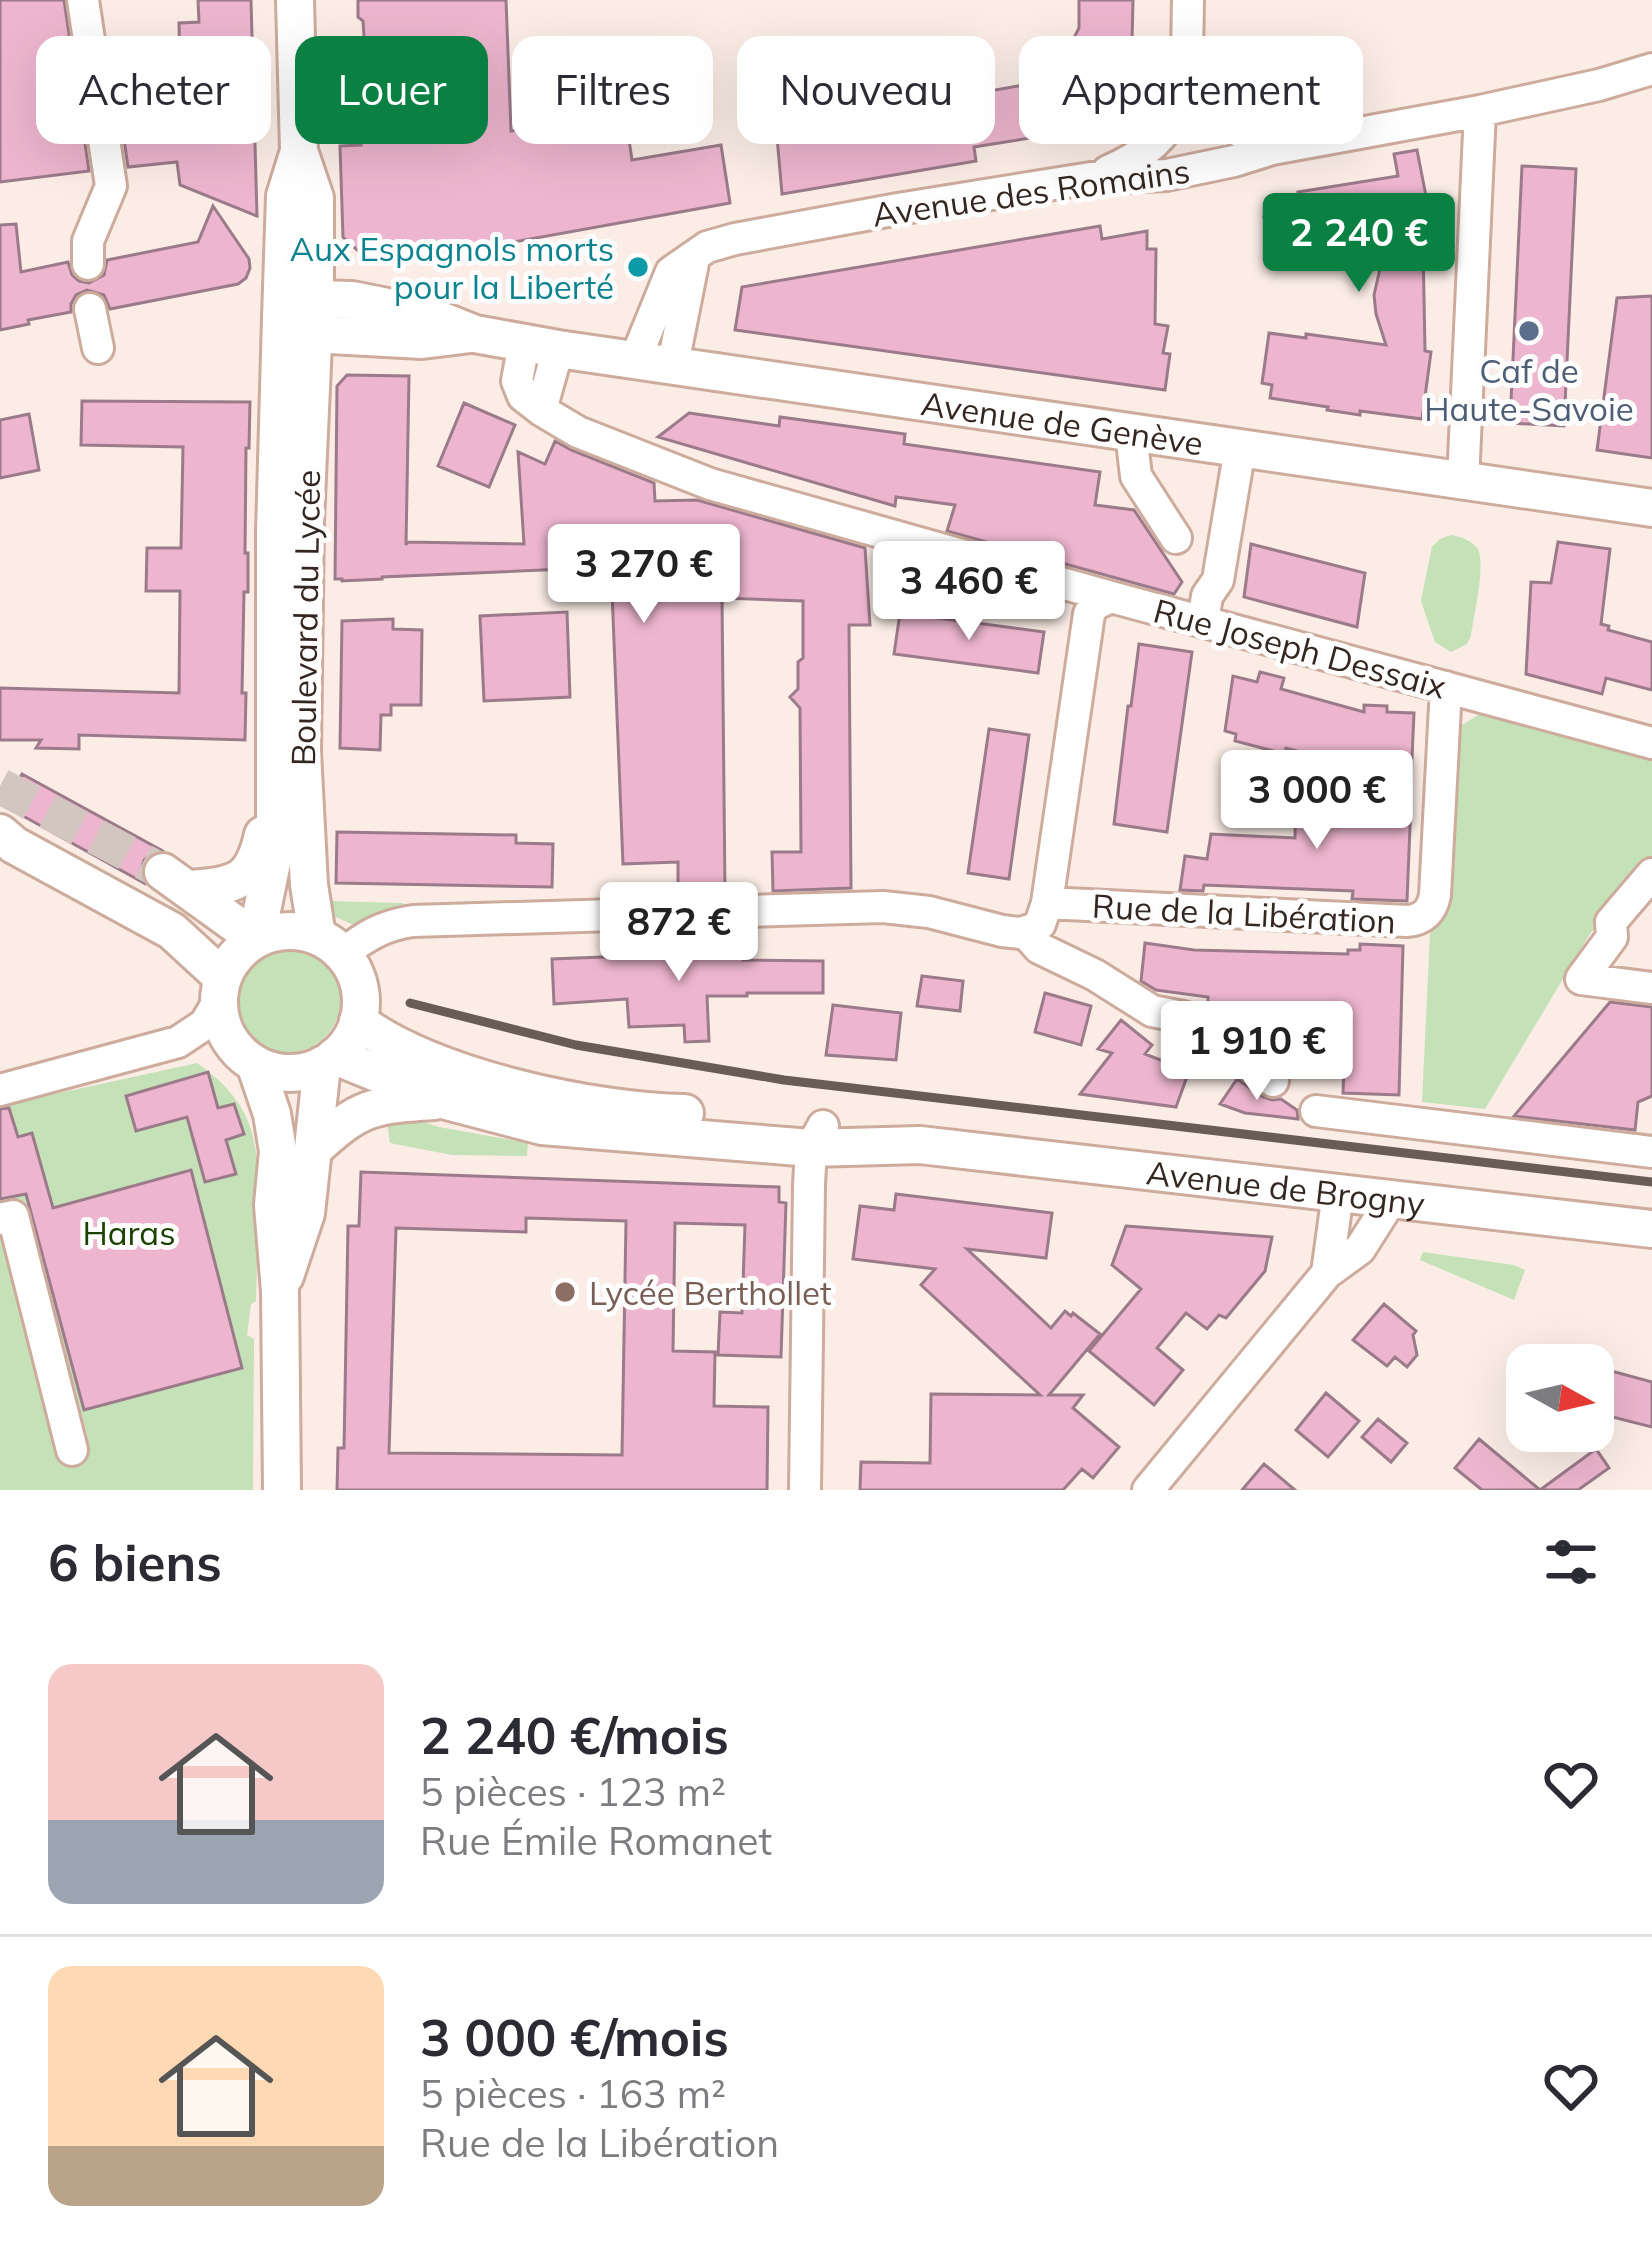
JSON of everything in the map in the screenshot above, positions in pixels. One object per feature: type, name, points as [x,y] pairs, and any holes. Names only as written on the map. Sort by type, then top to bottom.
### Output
[{"type":"main road","points":[[295,0],[299,152],[285,196],[303,317]]},
{"type":"main road","name":"Avenue de Genève","points":[[303,317],[352,300],[428,315],[475,334],[541,346],[1652,508]]},
{"type":"main road","name":"Boulevard du Lycée","points":[[256,939],[275,848],[275,532],[303,317]]},
{"type":"main road","name":"Boulevard du Lycée","points":[[303,317],[302,752],[309,885],[330,945]]},
{"type":"main road","points":[[256,939],[176,881],[224,886],[250,872],[260,849],[275,775]]},
{"type":"main road","points":[[1,834],[172,931],[220,990]]},
{"type":"main road","points":[[296,931],[330,945],[359,986],[358,1021],[349,1040],[328,1060],[300,1072],[277,1072],[255,1064],[236,1048],[223,1027],[220,990],[236,955],[256,939],[275,932],[296,931]]},
{"type":"main road","name":"Avenue de Brogny","points":[[358,1021],[409,1052],[506,1085],[675,1113],[716,1113],[817,1137]]},
{"type":"main road","points":[[280,1291],[306,1213],[328,1060]]},
{"type":"main road","name":"Avenue de Brogny","points":[[328,1060],[442,1100],[542,1126],[920,1145],[1652,1229]]},
{"type":"main road","points":[[255,1064],[272,1114],[278,1151],[273,1205],[280,1291],[282,1490]]},
{"type":"main road","points":[[314,1149],[364,1110],[442,1100]]},
{"type":"street","points":[[83,0],[111,186],[88,241],[88,264]]},
{"type":"street","points":[[1187,36],[1188,0]]},
{"type":"street","name":"Avenue des Romains","points":[[635,359],[671,272],[707,247],[735,238],[1091,178],[1166,175],[1272,148],[1480,111],[1652,69]]},
{"type":"street","points":[[1463,482],[1480,111]]},
{"type":"street","points":[[1091,178],[1136,159],[1154,144]]},
{"type":"street","points":[[1263,144],[1272,148]]},
{"type":"street","points":[[673,364],[694,258]]},
{"type":"street","points":[[90,309],[98,347]]},
{"type":"street","name":"Rue Joseph Dessaix","points":[[541,346],[541,410],[578,432],[739,494],[1111,598],[1205,609],[1446,687],[1652,742]]},
{"type":"street","points":[[1131,431],[1136,476],[1176,538]]},
{"type":"street","points":[[1205,609],[1218,580],[1231,446]]},
{"type":"street","points":[[330,945],[413,921],[900,908],[1025,932],[1040,924],[1047,904],[1089,614],[1094,605],[1111,598]]},
{"type":"street","name":"Rue de la Libération","points":[[1047,904],[1421,918],[1435,895],[1446,687]]},
{"type":"street","points":[[1612,938],[1611,922],[1652,874]]},
{"type":"street","points":[[1652,904],[1629,933],[1612,938],[1581,979],[1652,988]]},
{"type":"street","points":[[1025,932],[1039,948],[1095,975],[1152,1011],[1183,1017],[1273,1081]]},
{"type":"street","points":[[0,1090],[178,1042],[205,1024],[220,990]]},
{"type":"street","points":[[1316,1111],[1652,1152]]},
{"type":"street","points":[[805,1490],[817,1137]]},
{"type":"street","points":[[1327,1274],[1338,1193]]},
{"type":"street","points":[[1148,1490],[1327,1274],[1360,1249],[1391,1200]]},
{"type":"street","points":[[0,1219],[13,1216],[72,1450]]},
{"type":"green space","points":[[1451,535],[1477,548],[1481,565],[1471,636],[1467,644],[1451,652],[1435,642],[1421,601],[1432,547]]},
{"type":"green space","points":[[1486,710],[1652,755],[1652,861],[1590,934],[1485,1109],[1422,1102],[1430,934],[1448,910],[1459,727]]},
{"type":"green space","points":[[324,901],[404,906],[398,913],[358,927],[329,914]]},
{"type":"green space","points":[[286,943],[325,959],[341,998],[325,1037],[286,1053],[247,1037],[231,998],[247,959]]},
{"type":"green space","name":"Haras","points":[[197,1063],[232,1095],[251,1129],[255,1147],[256,1301],[251,1304],[247,1335],[254,1339],[253,1490],[0,1490],[0,1106]]},
{"type":"green space","points":[[386,1115],[528,1143],[527,1156],[452,1155],[390,1143]]},
{"type":"green space","points":[[1423,1252],[1525,1270],[1514,1300],[1420,1260]]},
{"type":"building","points":[[0,0],[64,0],[69,36],[36,36],[36,144],[85,144],[89,171],[0,182]]},
{"type":"building","points":[[198,0],[251,0],[252,36],[179,36],[179,23],[199,22]]},
{"type":"building","points":[[358,0],[506,0],[512,144],[630,144],[632,160],[721,145],[730,203],[419,259],[367,259],[343,237],[340,146],[488,144],[488,36],[364,36]]},
{"type":"building","points":[[1079,0],[1133,0],[1132,36],[1075,36]]},
{"type":"building","points":[[1019,86],[1019,140],[995,144],[995,90]]},
{"type":"building","points":[[125,144],[255,144],[257,216],[180,185],[177,162],[128,167]]},
{"type":"building","points":[[778,144],[993,144],[974,147],[976,161],[782,194]]},
{"type":"building","points":[[1417,150],[1435,242],[1423,244],[1425,351],[1431,352],[1422,419],[1360,411],[1360,415],[1270,398],[1272,385],[1262,383],[1269,333],[1386,345],[1374,295],[1384,251],[1274,267],[1264,217],[1275,215],[1272,203],[1299,198],[1298,192],[1398,176],[1394,154]]},
{"type":"building","points":[[1522,166],[1576,169],[1564,426],[1510,423]]},
{"type":"building","points":[[213,206],[249,259],[246,278],[238,284],[110,309],[104,295],[87,290],[76,295],[71,312],[0,330],[0,225],[16,224],[21,272],[68,262],[72,275],[89,283],[104,275],[107,260],[198,242]]},
{"type":"building","points":[[1100,226],[1102,239],[1147,231],[1147,249],[1156,249],[1155,324],[1168,326],[1163,353],[1170,354],[1165,390],[735,330],[742,287]]},
{"type":"building","points":[[1652,296],[1652,458],[1597,450],[1617,298]]},
{"type":"building","points":[[347,375],[409,376],[406,545],[524,544],[518,452],[545,464],[555,441],[654,483],[655,501],[697,500],[865,548],[870,625],[849,625],[851,888],[773,891],[772,852],[801,852],[800,708],[790,697],[798,689],[798,662],[803,658],[803,601],[722,598],[725,892],[678,894],[678,862],[623,864],[611,567],[335,579],[337,386]]},
{"type":"building","points":[[82,401],[250,402],[242,693],[246,693],[245,740],[79,735],[79,749],[36,748],[41,740],[0,740],[0,688],[179,693],[180,591],[146,591],[147,548],[181,548],[183,447],[81,445]]},
{"type":"building","points":[[464,403],[515,425],[489,487],[438,466]]},
{"type":"building","points":[[689,413],[779,426],[780,417],[905,434],[904,444],[1100,472],[1095,505],[1134,510],[1182,582],[1174,594],[1116,578],[947,531],[955,505],[896,497],[895,506],[658,437]]},
{"type":"building","points":[[29,414],[39,470],[0,478],[0,420]]},
{"type":"building","points":[[1558,542],[1610,549],[1601,624],[1652,642],[1652,690],[1606,678],[1602,694],[1526,674],[1531,582],[1551,583]]},
{"type":"building","points":[[1251,544],[1365,573],[1357,627],[1244,597]]},
{"type":"building","points":[[567,612],[570,697],[484,701],[480,616]]},
{"type":"building","points":[[900,613],[1044,632],[1038,673],[894,654]]},
{"type":"building","points":[[393,619],[393,629],[422,630],[421,705],[391,705],[391,715],[381,715],[380,750],[340,748],[342,621]]},
{"type":"building","points":[[1139,644],[1192,652],[1167,832],[1114,824]]},
{"type":"building","points":[[1260,672],[1284,678],[1281,689],[1364,712],[1364,705],[1414,713],[1411,781],[1286,748],[1285,754],[1235,741],[1236,734],[1225,731],[1233,676],[1257,682]]},
{"type":"building","points":[[989,729],[1029,735],[1009,879],[968,873]]},
{"type":"building","points":[[22,774],[161,850],[144,860],[144,883],[5,806]]},
{"type":"building","points":[[1296,797],[1411,802],[1407,901],[1352,899],[1353,891],[1204,885],[1203,891],[1180,890],[1185,856],[1207,859],[1211,834],[1295,838]]},
{"type":"building","points":[[337,832],[516,835],[516,843],[553,844],[552,887],[336,883]]},
{"type":"building","points":[[1145,943],[1194,950],[1348,954],[1348,950],[1360,950],[1360,944],[1403,946],[1399,1095],[1343,1093],[1346,1011],[1222,1007],[1208,1004],[1208,997],[1156,990],[1141,981]]},
{"type":"building","points":[[705,947],[705,952],[743,953],[743,960],[823,961],[823,993],[707,996],[709,1041],[685,1042],[684,1025],[629,1027],[627,999],[554,1004],[552,959],[681,954],[681,948]]},
{"type":"building","points":[[922,976],[963,981],[960,1011],[917,1006]]},
{"type":"building","points":[[1045,993],[1091,1006],[1081,1045],[1035,1032]]},
{"type":"building","points":[[1610,1002],[1652,1007],[1652,1096],[1638,1102],[1635,1130],[1514,1116]]},
{"type":"building","points":[[833,1005],[901,1013],[896,1060],[826,1055]]},
{"type":"building","points":[[1121,1020],[1152,1045],[1145,1054],[1189,1071],[1176,1107],[1080,1094],[1112,1053],[1098,1049]]},
{"type":"building","points":[[208,1072],[218,1108],[234,1104],[244,1134],[226,1140],[236,1174],[205,1182],[187,1117],[136,1131],[126,1096]]},
{"type":"building","points":[[1237,1079],[1263,1097],[1281,1099],[1297,1110],[1298,1119],[1245,1113],[1220,1104]]},
{"type":"building","points":[[9,1108],[18,1137],[32,1133],[53,1208],[191,1170],[242,1368],[84,1410],[26,1194],[0,1199],[0,1109]]},
{"type":"building","points":[[361,1172],[779,1187],[779,1202],[786,1203],[781,1357],[718,1355],[720,1312],[742,1313],[745,1225],[675,1223],[673,1351],[715,1352],[714,1406],[768,1407],[767,1490],[337,1490],[338,1448],[344,1448],[348,1226],[359,1226]],"holes":[[[526,1218],[626,1221],[622,1455],[389,1453],[396,1228],[526,1232]]]},
{"type":"building","points":[[896,1194],[1052,1213],[1046,1258],[967,1249],[1051,1328],[1065,1311],[1100,1334],[1049,1395],[1083,1395],[1073,1408],[1119,1447],[1093,1478],[1082,1469],[1063,1490],[860,1490],[861,1462],[930,1463],[931,1394],[1040,1395],[921,1285],[935,1269],[853,1259],[860,1206],[894,1210]]},
{"type":"building","points":[[1126,1226],[1272,1237],[1265,1271],[1226,1318],[1219,1315],[1207,1329],[1186,1313],[1157,1348],[1183,1370],[1154,1405],[1089,1351],[1141,1289],[1112,1265]]},
{"type":"building","points":[[1384,1304],[1416,1331],[1417,1355],[1407,1367],[1395,1357],[1387,1366],[1353,1340]]},
{"type":"building","points":[[1614,1372],[1652,1382],[1652,1427],[1614,1417]]},
{"type":"building","points":[[1326,1393],[1359,1421],[1328,1457],[1296,1430]]},
{"type":"building","points":[[1378,1419],[1407,1443],[1391,1462],[1362,1437]]},
{"type":"building","points":[[1479,1439],[1540,1490],[1482,1490],[1455,1468]]},
{"type":"building","points":[[1598,1452],[1609,1468],[1578,1490],[1540,1490]]},
{"type":"building","points":[[1264,1464],[1295,1490],[1242,1490]]},
{"type":"tunnel","points":[[0,786],[163,872]]},
{"type":"railway","points":[[410,1003],[576,1045],[784,1080],[1652,1182]]},
{"type":"place","name":"Aux Espagnols morts pour la Liberté","points":[[638,267]]},
{"type":"place","name":"Caf de Haute-Savoie","points":[[1529,331]]},
{"type":"place","name":"Lycée Berthollet","points":[[565,1292]]}]
